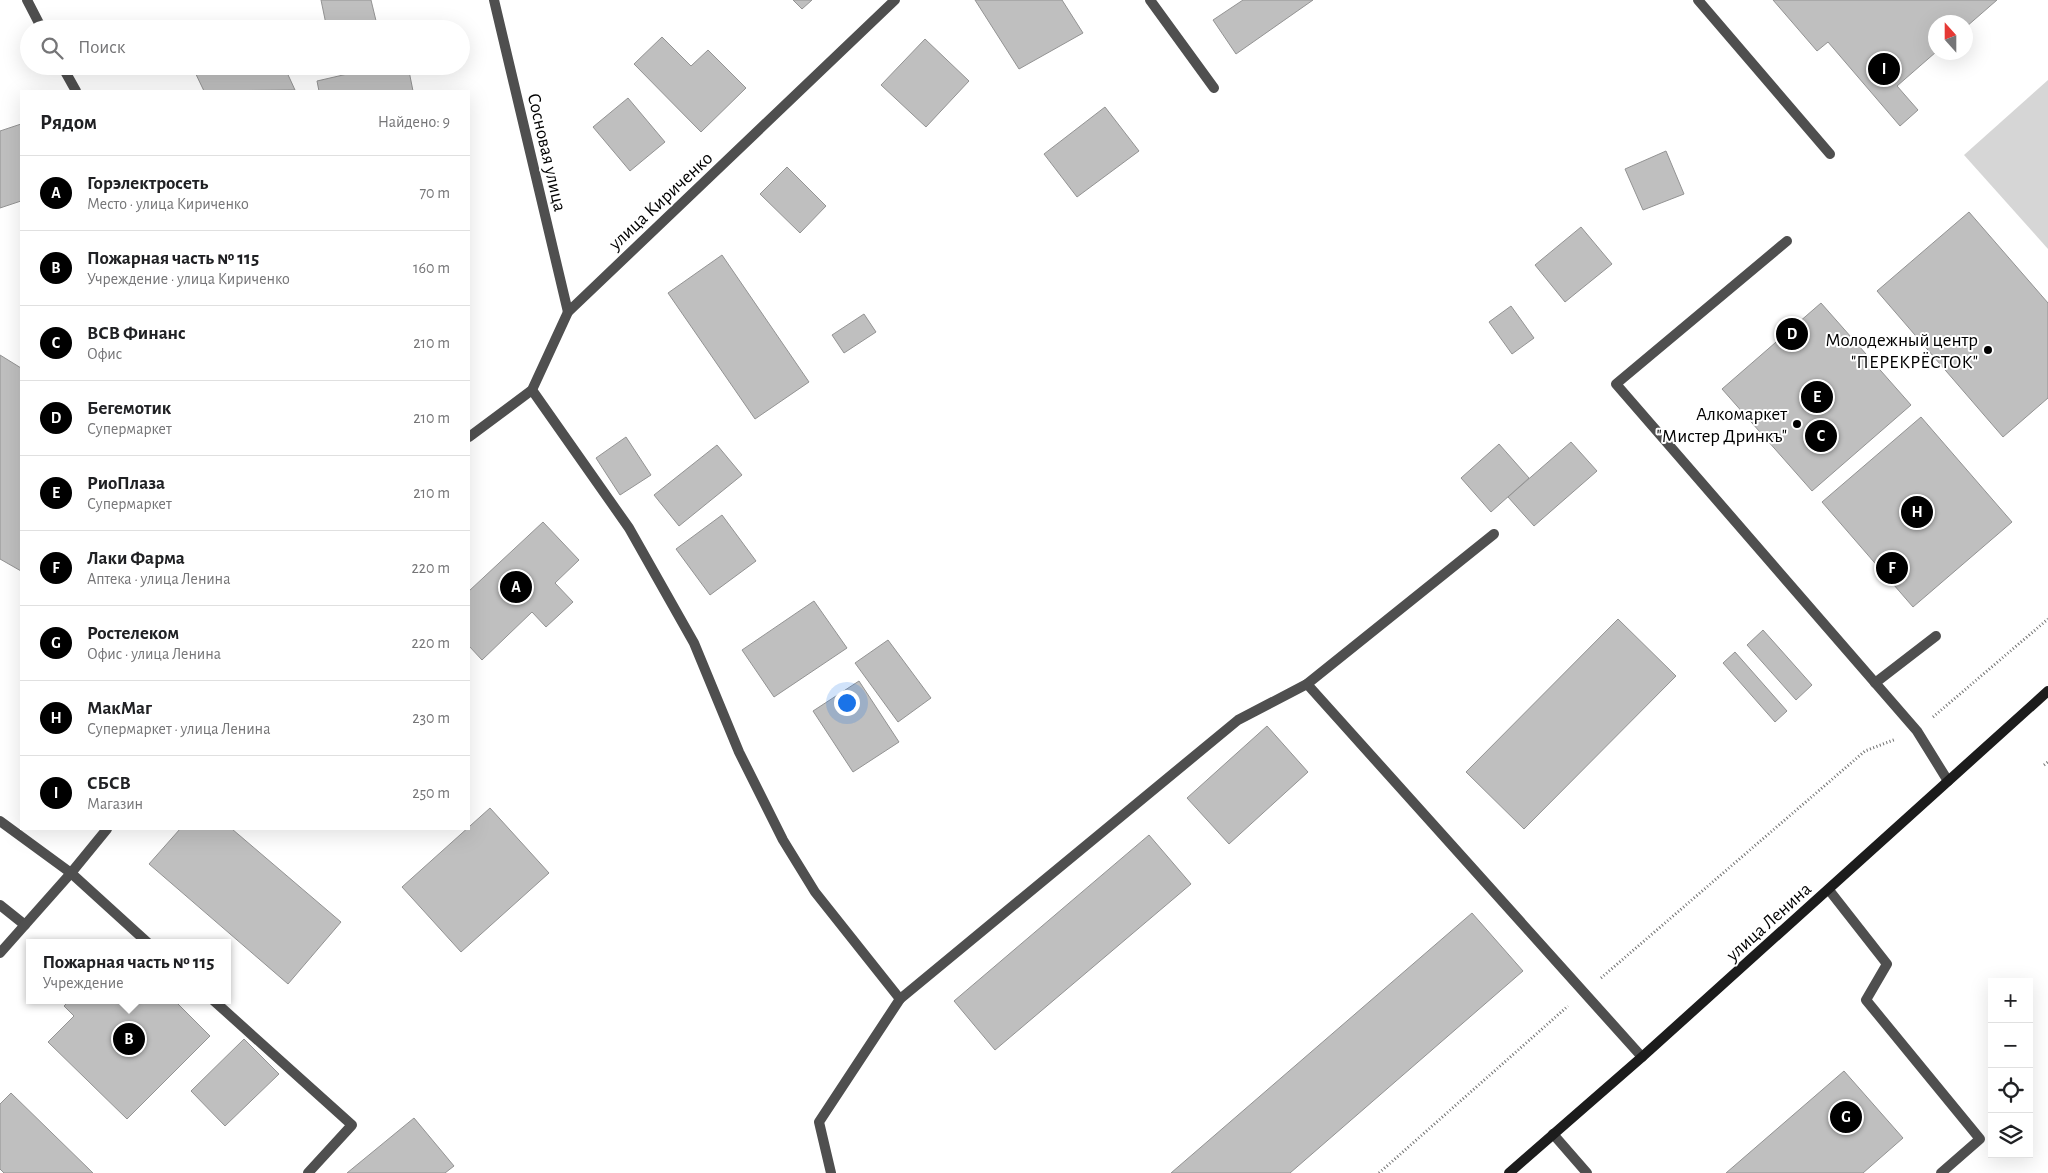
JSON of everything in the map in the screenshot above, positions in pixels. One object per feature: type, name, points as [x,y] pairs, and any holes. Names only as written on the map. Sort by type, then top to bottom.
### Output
[{"type":"street","points":[[27,0],[37,20]]},
{"type":"street","name":"Сосновая улица","points":[[494,0],[568,312]]},
{"type":"street","name":"улица Кириченко","points":[[470,436],[532,390],[568,312],[895,0]]},
{"type":"street","points":[[1150,0],[1214,88]]},
{"type":"street","points":[[1698,0],[1830,154]]},
{"type":"street","points":[[67,75],[75,90]]},
{"type":"street","points":[[1787,241],[1616,384],[1917,731],[1948,781]]},
{"type":"street","points":[[532,390],[629,528],[694,642],[739,752],[787,847],[815,892],[900,999]]},
{"type":"street","points":[[831,1173],[819,1122],[900,999],[1238,720],[1307,684],[1494,534]]},
{"type":"street","points":[[1875,683],[1936,636]]},
{"type":"street","points":[[1307,684],[1642,1057]]},
{"type":"street","name":"улица Ленина","points":[[1508,1173],[1642,1057],[2048,691]]},
{"type":"street","points":[[0,821],[71,873],[144,939]]},
{"type":"street","points":[[0,953],[106,830]]},
{"type":"street","points":[[1829,890],[1887,964],[1866,1000],[1980,1139],[1941,1173]]},
{"type":"street","points":[[0,905],[25,925]]},
{"type":"street","points":[[217,1004],[352,1125],[308,1173]]},
{"type":"street","points":[[1553,1134],[1588,1173]]},
{"type":"path","points":[[1379,1173],[1584,992],[1865,751],[1917,731],[2048,619]]},
{"type":"path","points":[[2044,765],[2048,762]]},
{"type":"shaded area","points":[[2048,80],[2048,249],[1964,155]]},
{"type":"building","points":[[321,0],[371,0],[376,20],[325,20]]},
{"type":"building","points":[[793,0],[812,0],[802,9]]},
{"type":"building","points":[[975,0],[1062,0],[1083,33],[1019,69]]},
{"type":"building","points":[[1243,0],[1313,0],[1236,54],[1213,20]]},
{"type":"building","points":[[1773,0],[1997,0],[1973,21],[1973,15],[1928,15],[1928,59],[1897,86],[1918,110],[1900,126],[1828,42],[1817,51]]},
{"type":"building","points":[[662,37],[691,66],[708,50],[746,88],[701,132],[634,64]]},
{"type":"building","points":[[925,39],[969,81],[926,127],[881,85]]},
{"type":"building","points":[[196,75],[288,75],[295,90],[204,90]]},
{"type":"building","points":[[343,75],[410,75],[413,90],[319,90],[317,81]]},
{"type":"building","points":[[628,98],[665,142],[630,171],[593,127]]},
{"type":"building","points":[[1105,107],[1139,151],[1077,197],[1044,154]]},
{"type":"building","points":[[20,124],[20,201],[0,208],[0,131]]},
{"type":"building","points":[[1666,151],[1684,194],[1643,210],[1625,169]]},
{"type":"building","points":[[787,167],[826,206],[800,233],[760,194]]},
{"type":"building","name":"Молодежный центр \"ПЕРЕКРЁСТОК\"","points":[[1969,212],[2048,303],[2048,398],[2003,437],[1877,291]]},
{"type":"building","points":[[1581,227],[1612,264],[1565,302],[1535,265]]},
{"type":"building","points":[[722,255],[809,382],[755,419],[668,293]]},
{"type":"building","points":[[1821,303],[1911,405],[1812,491],[1722,389]]},
{"type":"building","points":[[1511,306],[1534,338],[1512,354],[1489,322]]},
{"type":"building","points":[[864,314],[876,332],[844,353],[832,335]]},
{"type":"building","points":[[0,355],[20,367],[20,570],[0,559]]},
{"type":"building","points":[[1921,417],[2012,522],[1913,607],[1822,502]]},
{"type":"building","points":[[626,437],[651,475],[620,495],[596,458]]},
{"type":"building","points":[[1571,442],[1597,471],[1534,526],[1508,497]]},
{"type":"building","points":[[1499,444],[1529,478],[1491,512],[1461,478]]},
{"type":"building","points":[[717,445],[742,475],[679,526],[654,495]]},
{"type":"building","points":[[722,515],[756,561],[710,595],[676,549]]},
{"type":"building","points":[[543,522],[579,560],[555,583],[573,602],[546,627],[532,612],[482,660],[470,647],[470,590]]},
{"type":"building","points":[[814,601],[847,648],[774,697],[742,650]]},
{"type":"building","points":[[1618,619],[1676,676],[1524,829],[1466,772]]},
{"type":"building","points":[[1763,630],[1812,685],[1796,700],[1747,645]]},
{"type":"building","points":[[888,640],[931,698],[898,722],[855,663]]},
{"type":"building","points":[[1735,652],[1787,711],[1775,722],[1723,663]]},
{"type":"building","points":[[859,681],[899,742],[853,772],[813,711]]},
{"type":"building","points":[[1267,726],[1308,772],[1229,844],[1187,798]]},
{"type":"building","points":[[490,808],[549,873],[461,952],[402,887],[465,830],[470,830],[470,826]]},
{"type":"building","points":[[179,830],[233,830],[341,922],[288,984],[149,864]]},
{"type":"building","points":[[1149,835],[1191,884],[995,1050],[954,1001]]},
{"type":"building","points":[[1472,913],[1523,971],[1290,1173],[1171,1173]]},
{"type":"building","points":[[66,1004],[178,1004],[210,1036],[127,1119],[48,1042],[74,1016],[64,1006]]},
{"type":"building","points":[[244,1039],[279,1074],[225,1126],[191,1091]]},
{"type":"building","points":[[1844,1071],[1903,1138],[1863,1173],[1726,1173]]},
{"type":"building","points":[[11,1093],[93,1173],[4,1173],[0,1169],[0,1104]]},
{"type":"building","points":[[414,1118],[454,1166],[445,1173],[347,1173]]},
{"type":"place","name":"СБСВ","points":[[1884,69]]},
{"type":"place","name":"Бегемотик","points":[[1792,334]]},
{"type":"place","name":"Молодежный центр \"ПЕРЕКРЁСТОК\"","points":[[1988,350]]},
{"type":"place","name":"РиоПлаза","points":[[1817,397]]},
{"type":"place","name":"Алкомаркет \"Мистер Дринкъ\"","points":[[1797,424]]},
{"type":"place","name":"ВСВ Финанс","points":[[1821,436]]},
{"type":"place","name":"МакМаг","points":[[1917,512]]},
{"type":"place","name":"Лаки Фарма","points":[[1892,568]]},
{"type":"place","name":"Горэлектросеть","points":[[516,587]]},
{"type":"place","name":"Пожарная часть № 115","points":[[129,1039]]},
{"type":"place","name":"Ростелеком","points":[[1846,1117]]}]
